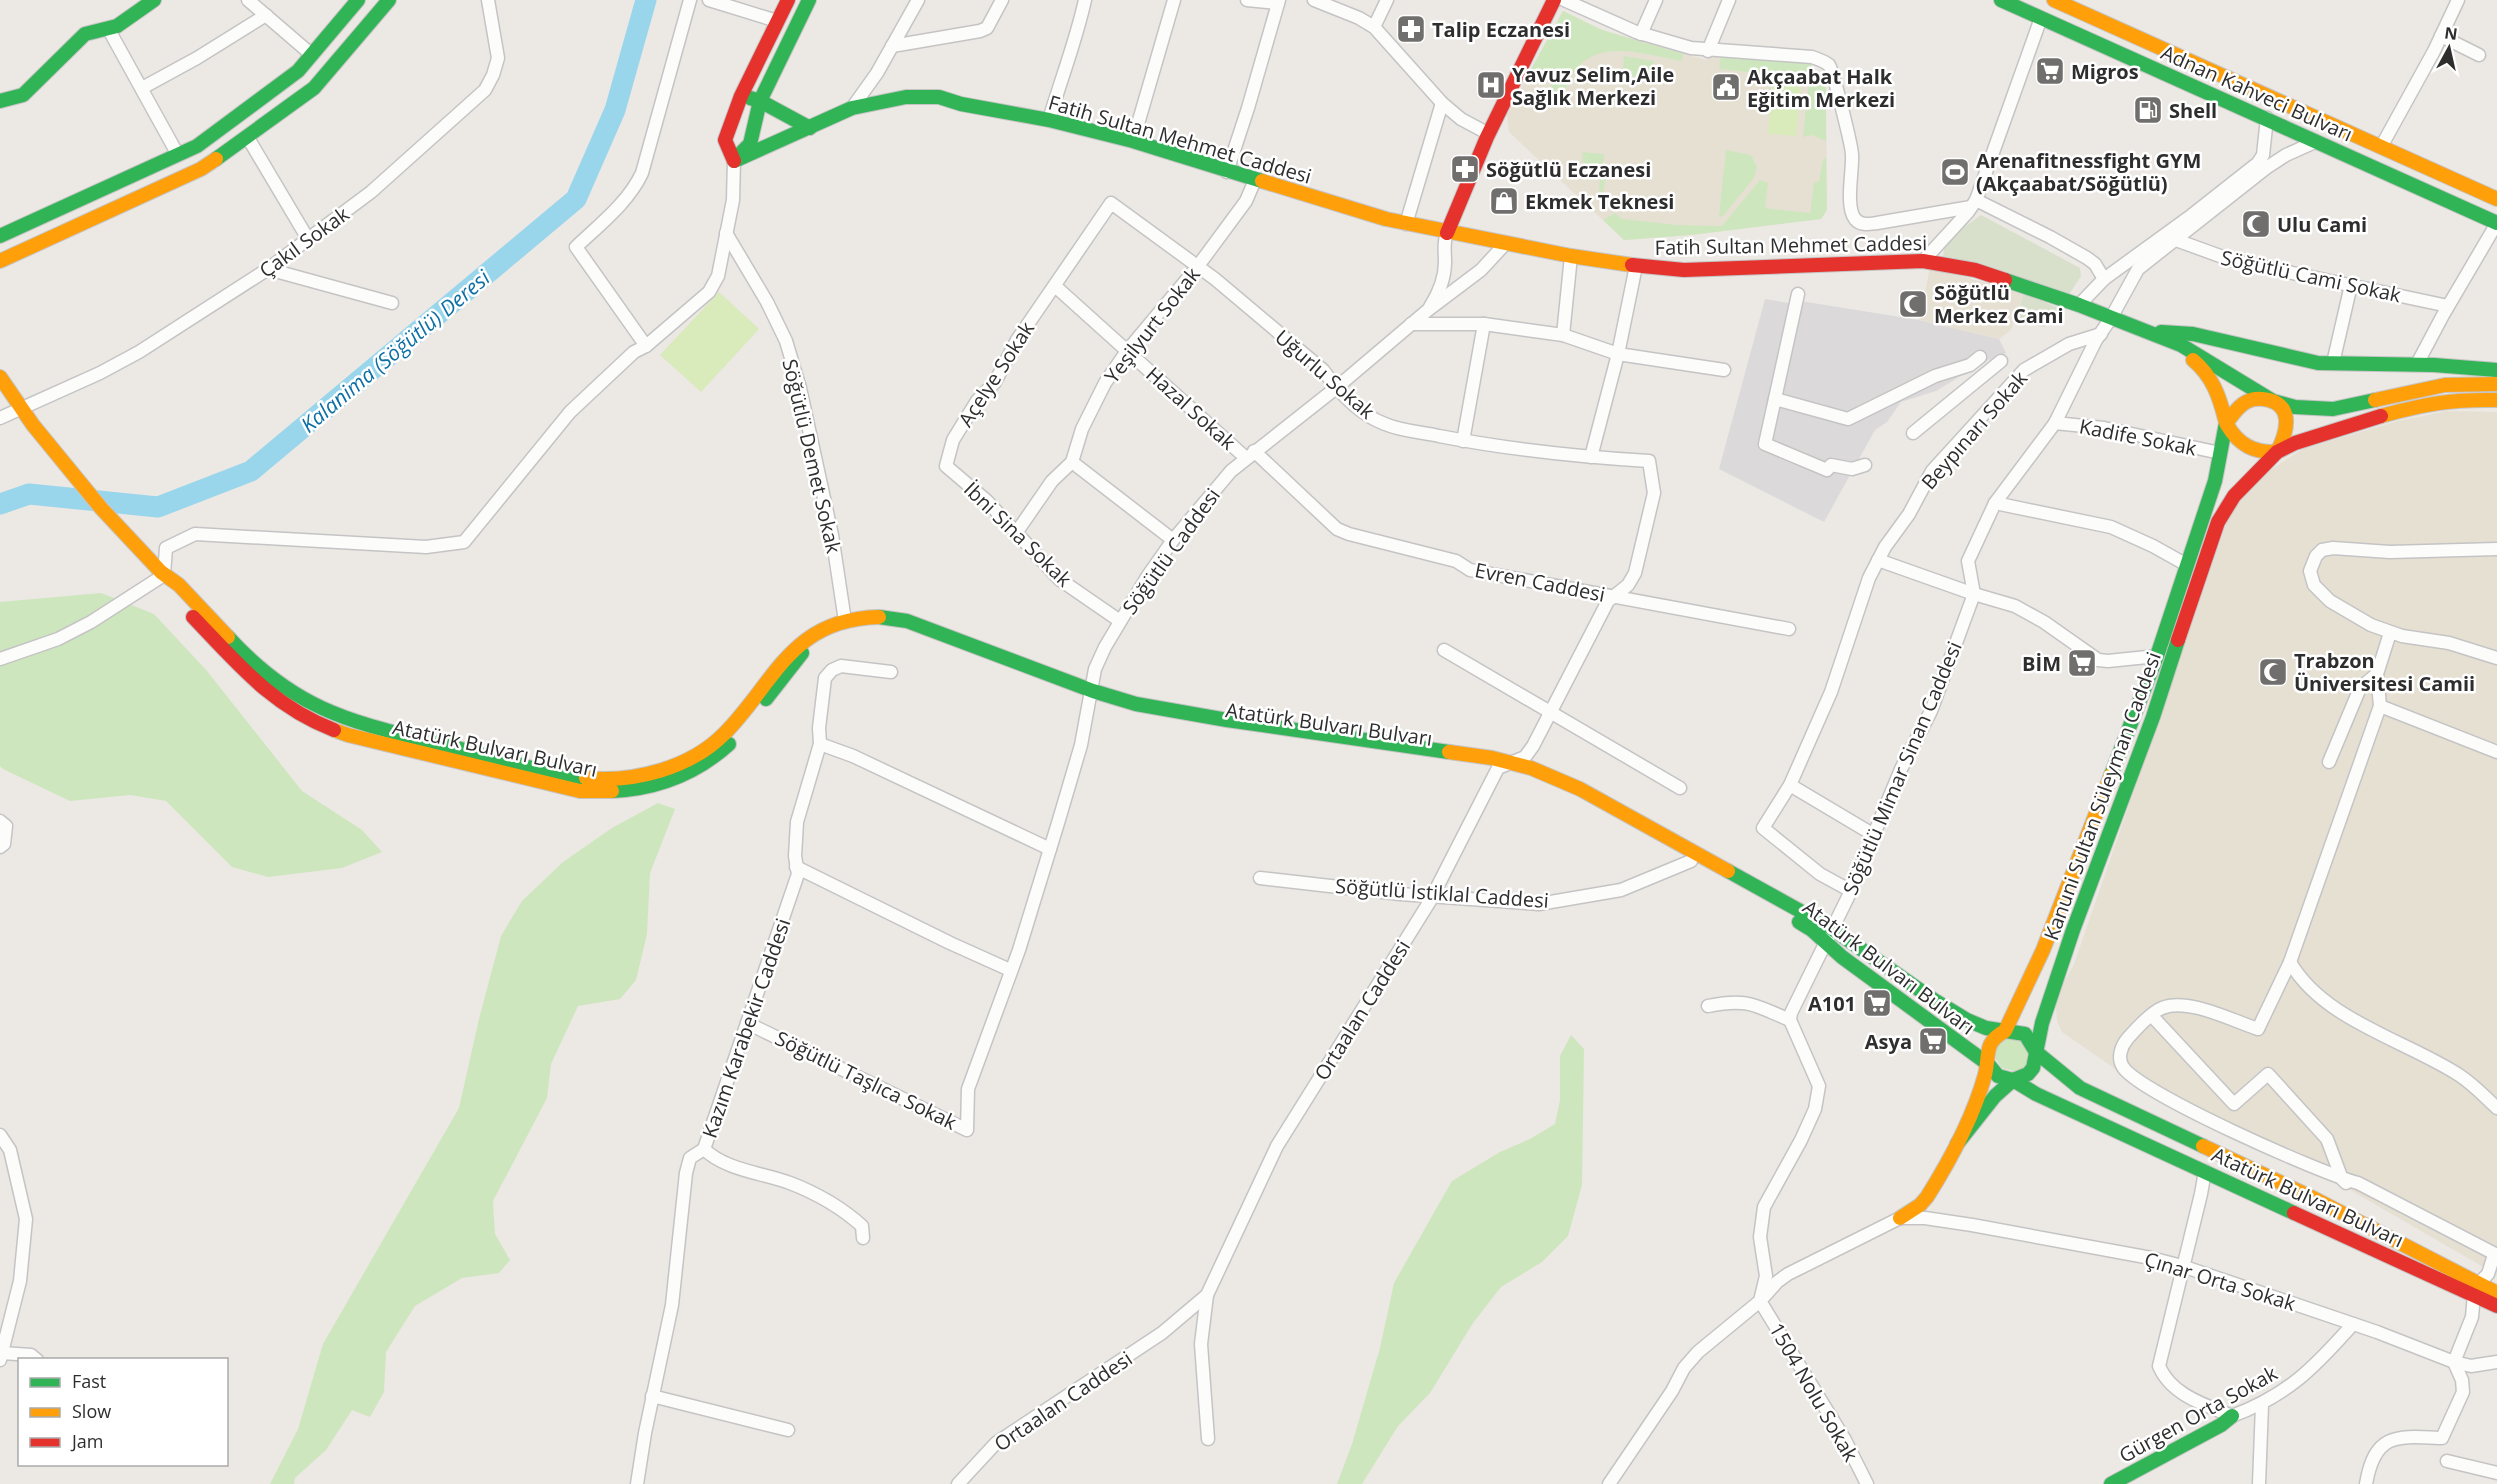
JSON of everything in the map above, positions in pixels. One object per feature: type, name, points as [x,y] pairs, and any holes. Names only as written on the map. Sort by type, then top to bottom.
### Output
[{"type":"main road","points":[[0,101],[23,95],[85,34],[109,30],[154,0]]},
{"type":"main road","points":[[0,236],[197,146],[298,71],[358,0]]},
{"type":"main road","points":[[0,261],[201,169],[248,138],[314,88],[389,0]]},
{"type":"main road","points":[[788,0],[741,96],[725,140],[734,161],[750,144],[760,101],[808,0]]},
{"type":"main road","points":[[1446,233],[1489,134],[1554,0]]},
{"type":"main road","name":"Adnan Kahveci Bulvarı","points":[[2001,0],[2497,223]]},
{"type":"main road","name":"Adnan Kahveci Bulvarı","points":[[2054,0],[2497,199]]},
{"type":"main road","points":[[741,96],[760,101],[810,128]]},
{"type":"main road","name":"Fatih Sultan Mehmet Caddesi","points":[[734,161],[852,108],[906,97],[939,97],[961,104],[1049,120],[1133,141],[1227,172],[1406,224],[1571,256],[1636,266],[1684,270],[1923,261],[1952,265],[1975,270],[2079,305],[2160,338],[2196,354],[2281,406],[2287,419],[2286,436],[2277,452],[2262,452],[2248,448],[2235,436],[2226,423],[2220,398],[2206,372],[2192,358],[2160,338]]},
{"type":"main road","name":"Fatih Sultan Mehmet Caddesi","points":[[2139,330],[2193,334],[2289,358],[2333,363],[2417,364],[2497,369]]},
{"type":"main road","name":"Atatürk Bulvarı Bulvarı","points":[[0,376],[20,409],[70,473],[164,575],[176,583],[237,647],[273,680],[315,707],[373,726],[580,777],[598,779],[638,777],[659,771],[708,747],[733,723],[794,646],[844,621],[876,616],[907,621],[1131,711],[1203,726],[1498,768],[1529,776],[1581,799],[1812,930],[1827,944],[1988,1064],[1998,1076],[2013,1080],[2036,1094],[2205,1171],[2476,1288],[2497,1293]]},
{"type":"main road","name":"Fatih Sultan Mehmet Caddesi","points":[[2226,423],[2241,404],[2249,400],[2273,401],[2310,410],[2333,409],[2445,385],[2497,384]]},
{"type":"main road","points":[[2277,452],[2295,443],[2434,402],[2497,400]]},
{"type":"main road","name":"Kanuni Sultan Süleyman Caddesi","points":[[1900,1218],[1920,1205],[1927,1197],[1957,1144],[1988,1064],[1987,1048],[1997,1035],[2005,1031],[2043,950],[2157,656],[2215,481],[2226,423]]},
{"type":"main road","name":"Kanuni Sultan Süleyman Caddesi","points":[[1957,1144],[1995,1096],[2013,1080],[2028,1074],[2033,1068],[2042,1023],[2070,938],[2152,717],[2218,522],[2234,496],[2277,452]]},
{"type":"main road","name":"Atatürk Bulvarı Bulvarı","points":[[164,575],[167,588],[247,674],[288,708],[306,719],[348,735],[580,791],[614,792],[648,788],[685,774],[708,761],[726,747],[748,722],[802,652],[857,627],[871,625],[902,628],[1090,694],[1161,709],[1511,763],[1580,789],[1831,928],[1959,1015],[1986,1028],[2013,1030],[2025,1034],[2036,1052],[2080,1088],[2309,1196],[2476,1288],[2497,1306]]},
{"type":"main road","name":"Gürgen Orta Sokak","points":[[2111,1484],[2221,1425],[2232,1416]]},
{"type":"street","points":[[248,0],[312,55]]},
{"type":"street","name":"Çakıl Sokak","points":[[0,418],[100,373],[139,352],[268,269],[371,192],[485,90],[498,58],[488,0]]},
{"type":"street","points":[[646,346],[576,248],[623,202],[639,179],[690,0]]},
{"type":"street","points":[[709,0],[777,21]]},
{"type":"street","points":[[852,108],[877,73],[918,0]]},
{"type":"street","points":[[892,46],[980,31],[987,28],[1002,0]]},
{"type":"street","points":[[1049,120],[1065,65],[1075,42],[1085,0]]},
{"type":"street","points":[[1133,141],[1174,0]]},
{"type":"street","points":[[1227,172],[1248,108],[1278,1],[1247,0]]},
{"type":"street","points":[[1314,0],[1359,18],[1374,27],[1442,103],[1467,123],[1489,134]]},
{"type":"street","points":[[1374,27],[1387,0]]},
{"type":"street","points":[[1564,0],[1641,34],[1708,51],[1812,57],[1829,66],[1833,74],[1846,136],[1852,151],[1851,210],[1858,222],[1876,223],[1973,204],[2050,237],[2087,258],[2096,264],[2104,279]]},
{"type":"street","points":[[1641,34],[1656,0]]},
{"type":"street","points":[[1708,51],[1729,0]]},
{"type":"street","points":[[2380,147],[2441,36],[2458,0]]},
{"type":"street","points":[[142,88],[197,58],[266,15]]},
{"type":"street","points":[[1923,261],[1973,204],[2041,18]]},
{"type":"street","points":[[109,30],[178,156]]},
{"type":"street","points":[[2441,36],[2479,56]]},
{"type":"street","points":[[1406,224],[1442,103]]},
{"type":"street","points":[[2079,305],[2104,279],[2192,215],[2258,162],[2263,154],[2267,118]]},
{"type":"street","points":[[248,138],[308,239]]},
{"type":"street","points":[[1974,594],[1968,561],[1995,503],[2055,423],[2138,269],[2266,168],[2286,155],[2318,141]]},
{"type":"street","points":[[0,659],[58,639],[91,622],[164,575],[166,548],[195,534],[426,547],[464,542],[570,412],[634,352],[646,346],[709,292],[723,262],[733,200],[734,161]]},
{"type":"street","name":"Yeşilyurt Sokak","points":[[1016,533],[1052,481],[1072,462],[1082,429],[1105,383],[1127,351],[1198,266],[1246,201],[1255,180]]},
{"type":"street","name":"Uğurlu Sokak","points":[[1111,203],[1198,266],[1323,370],[1336,388],[1362,410],[1384,424],[1463,441],[1591,457],[1648,460],[1654,494],[1652,510],[1635,573],[1628,585],[1616,596]]},
{"type":"street","name":"Açelye Sokak","points":[[946,466],[953,440],[977,400],[995,382],[1017,340],[1111,203]]},
{"type":"street","points":[[2417,364],[2497,223]]},
{"type":"street","name":"Söğütlü Demet Sokak","points":[[726,233],[767,302],[786,341],[797,379],[832,535],[844,621]]},
{"type":"street","points":[[1428,310],[1444,275],[1446,233]]},
{"type":"street","name":"Söğütlü Cami Sokak","points":[[2176,240],[2231,260],[2448,306]]},
{"type":"street","name":"Söğütlü Caddesi","points":[[986,1041],[1050,849],[1081,745],[1095,669],[1120,621],[1147,577],[1173,540],[1225,476],[1480,270],[1505,244]]},
{"type":"street","points":[[1563,335],[1571,256]]},
{"type":"street","points":[[1591,457],[1618,354],[1636,266]]},
{"type":"street","points":[[268,269],[392,303]]},
{"type":"street","points":[[2333,363],[2351,285]]},
{"type":"street","name":"Hazal Sokak","points":[[1055,286],[1127,351],[1250,454]]},
{"type":"street","points":[[1798,294],[1765,444],[1827,470],[1831,465],[1852,468],[1865,465]]},
{"type":"street","points":[[1411,324],[1484,324],[1563,335],[1618,354],[1724,370]]},
{"type":"street","points":[[1463,441],[1484,324]]},
{"type":"street","name":"Beypınarı Sokak","points":[[1851,891],[1820,874],[1763,828],[1790,786],[1831,692],[1861,597],[1878,560],[1909,514],[1932,471],[2008,386],[2024,370],[2069,344],[2101,334]]},
{"type":"street","points":[[1775,399],[1848,418],[1935,376],[1970,365],[1980,357]]},
{"type":"street","points":[[1913,433],[2001,361]]},
{"type":"street","name":"Kadife Sokak","points":[[2055,423],[2104,428],[2220,453]]},
{"type":"street","name":"Evren Caddesi","points":[[1250,454],[1328,522],[1349,534],[1456,561],[1470,570],[1789,629]]},
{"type":"street","points":[[1072,462],[1173,540]]},
{"type":"street","name":"İbni Sina Sokak","points":[[946,466],[987,501],[1059,579],[1120,621]]},
{"type":"street","points":[[1995,503],[2111,527],[2153,546],[2187,566]]},
{"type":"street","points":[[2497,549],[2390,552],[2333,548],[2322,550],[2316,556],[2310,570],[2314,585],[2321,593],[2342,609],[2390,633],[2449,643],[2497,658]]},
{"type":"street","points":[[1878,560],[2028,611],[2098,660],[2157,656]]},
{"type":"street","name":"Söğütlü Mimar Sinan Caddesi","points":[[1790,1020],[1817,958],[1827,944],[1831,928],[1851,891],[1901,769],[1931,711],[1974,594]]},
{"type":"street","points":[[1498,768],[1525,757],[1533,746],[1608,601],[1616,596]]},
{"type":"street","points":[[2366,1484],[2370,1466],[2384,1443],[2398,1437],[2442,1438],[2463,1392],[2462,1380],[2454,1362],[2472,1317],[2476,1288],[2488,1274],[2496,1258],[2342,1179],[2284,1155],[2135,1080],[2121,1066],[2121,1050],[2126,1040],[2162,1008],[2186,1006],[2258,1029],[2290,962],[2380,706],[2377,674],[2390,633]]},
{"type":"street","points":[[1444,650],[1680,788]]},
{"type":"street","name":"Kazım Karabekir Caddesi","points":[[637,1484],[652,1396],[672,1305],[686,1173],[690,1158],[704,1149],[798,874],[796,867],[797,822],[820,744],[819,728],[825,678],[832,670],[842,666],[891,672]]},
{"type":"street","points":[[2330,762],[2360,688],[2377,674]]},
{"type":"street","points":[[2380,706],[2497,752]]},
{"type":"street","points":[[820,744],[853,756],[1050,849]]},
{"type":"street","name":"Ortaalan Caddesi","points":[[958,1484],[996,1443],[1162,1333],[1207,1295],[1277,1146],[1433,897],[1498,768]]},
{"type":"street","points":[[1790,786],[1874,836]]},
{"type":"street","points":[[0,821],[6,826],[7,832],[4,844],[0,847]]},
{"type":"street","name":"Söğütlü İstiklal Caddesi","points":[[1260,878],[1433,897],[1539,904],[1621,890],[1691,861]]},
{"type":"street","points":[[796,867],[1010,970]]},
{"type":"street","points":[[2290,962],[2304,984],[2315,993],[2361,1023],[2457,1074],[2497,1108]]},
{"type":"street","points":[[1708,1006],[1732,1001],[1747,1002],[1790,1020],[1816,1076],[1818,1095],[1815,1109],[1801,1140],[1764,1207],[1760,1237],[1766,1276],[1760,1301]]},
{"type":"street","points":[[2152,1016],[2234,1104],[2268,1074],[2327,1139],[2342,1179]]},
{"type":"street","name":"Söğütlü Taşlıca Sokak","points":[[747,1023],[967,1130],[968,1089],[986,1041]]},
{"type":"street","points":[[0,1135],[10,1150],[26,1219],[20,1281],[1,1357],[31,1355],[36,1358]]},
{"type":"street","points":[[704,1149],[726,1162],[791,1184],[846,1211],[862,1226],[863,1238]]},
{"type":"street","points":[[2205,1171],[2159,1366],[2169,1384],[2196,1401],[2232,1416]]},
{"type":"street","points":[[1609,1484],[1672,1392],[1684,1368],[1698,1352],[1760,1301],[1788,1274],[1900,1218]]},
{"type":"street","name":"Çınar Orta Sokak","points":[[1900,1218],[1925,1218],[1971,1225],[2151,1258],[2182,1266],[2353,1324],[2454,1362],[2471,1366],[2497,1362]]},
{"type":"street","points":[[1207,1295],[1201,1344],[1208,1439]]},
{"type":"street","name":"1504 Nolu Sokak","points":[[1760,1301],[1845,1440],[1867,1484]]},
{"type":"street","name":"Gürgen Orta Sokak","points":[[2232,1416],[2262,1405],[2284,1392],[2307,1373],[2353,1324]]},
{"type":"street","points":[[652,1396],[788,1430]]},
{"type":"street","points":[[2259,1484],[2262,1405]]},
{"type":"street","points":[[2447,1461],[2497,1473]]},
{"type":"shaded area","points":[[1563,11],[1602,30],[1706,60],[1715,55],[1811,64],[1826,88],[1827,210],[1821,219],[1691,235],[1624,240],[1509,132],[1507,115]]},
{"type":"shaded area","points":[[1930,268],[2024,293],[2011,330],[1999,339],[1919,320]]},
{"type":"shaded area","points":[[1765,299],[1800,305],[1800,301],[1919,320],[1999,339],[2006,353],[1982,363],[1936,391],[1901,402],[1887,422],[1875,430],[1824,522],[1719,469]]},
{"type":"shaded area","points":[[2447,411],[2497,412],[2497,1275],[2345,1187],[2173,1109],[2062,1032],[2057,1021],[2055,998],[2074,964],[2230,513],[2267,472],[2303,449],[2398,421]]},
{"type":"green space","points":[[1563,11],[1602,30],[1683,54],[1682,61],[1629,52],[1612,51],[1597,54],[1584,62],[1573,74],[1564,94],[1550,90],[1552,83],[1530,71]]},
{"type":"green space","points":[[1721,55],[1811,64],[1826,88],[1826,141],[1812,135],[1803,137],[1809,81],[1804,81],[1803,85],[1774,82],[1774,75],[1719,69]]},
{"type":"green space","points":[[1624,56],[1654,61],[1652,78],[1632,76],[1633,71],[1623,69]]},
{"type":"green space","points":[[1772,84],[1801,87],[1796,136],[1768,134]]},
{"type":"green space","points":[[1726,150],[1751,155],[1757,167],[1754,178],[1722,217],[1719,216]]},
{"type":"green space","points":[[1583,152],[1604,154],[1603,167],[1611,168],[1603,193],[1599,190],[1600,178],[1582,161]]},
{"type":"green space","points":[[1826,157],[1827,210],[1821,219],[1691,235],[1624,240],[1603,220],[1615,213],[1622,219],[1678,225],[1722,226],[1760,180],[1768,183],[1765,208],[1810,213],[1814,183],[1819,181],[1823,160]]},
{"type":"green space","points":[[1981,215],[2080,268],[2081,276],[2068,296],[1943,257],[1945,241]]},
{"type":"green space","points":[[719,292],[759,329],[701,392],[660,355]]},
{"type":"green space","points":[[2024,293],[2065,311],[2044,327],[2015,322]]},
{"type":"green space","points":[[101,593],[154,614],[207,671],[302,791],[362,830],[382,852],[342,868],[268,877],[232,867],[166,801],[130,795],[70,801],[3,769],[0,766],[0,602]]},
{"type":"green space","points":[[658,803],[675,809],[650,873],[647,934],[636,980],[620,999],[578,1006],[551,1064],[547,1098],[493,1201],[495,1234],[510,1260],[499,1273],[462,1278],[415,1306],[386,1352],[384,1392],[370,1417],[352,1410],[326,1450],[295,1478],[294,1484],[270,1484],[298,1429],[323,1344],[459,1108],[501,936],[522,901],[563,862],[612,828]]},
{"type":"green space","points":[[1571,1035],[1584,1049],[1582,1185],[1568,1236],[1542,1262],[1501,1287],[1473,1323],[1430,1393],[1398,1426],[1362,1484],[1337,1484],[1352,1444],[1380,1348],[1394,1283],[1452,1181],[1500,1152],[1530,1139],[1555,1124],[1560,1100],[1560,1056]]},
{"type":"green space","points":[[2008,1036],[2025,1039],[2031,1060],[2019,1072],[2002,1068],[1996,1059],[1996,1048]]},
{"type":"waterway","name":"Kalanima (Söğütlü) Deresi","points":[[0,504],[29,494],[158,507],[251,471],[576,199],[615,110],[646,0]]},
{"type":"traffic: fast","points":[[0,101],[23,95],[85,34],[117,26],[154,0]]},
{"type":"traffic: fast","points":[[0,236],[197,146],[298,71],[358,0]]},
{"type":"traffic: fast","points":[[216,159],[314,88],[389,0]]},
{"type":"traffic: fast","points":[[736,158],[750,144],[760,101],[809,0]]},
{"type":"traffic: fast","points":[[2001,0],[2497,223]]},
{"type":"traffic: fast","points":[[734,161],[852,108],[906,97],[939,97],[961,104],[1049,120],[1133,141],[1262,181]]},
{"type":"traffic: fast","points":[[750,98],[810,128]]},
{"type":"traffic: fast","points":[[2005,280],[2079,305],[2181,345],[2273,401],[2295,407],[2333,409],[2375,400]]},
{"type":"traffic: fast","points":[[2161,332],[2193,334],[2318,363],[2434,365],[2497,370]]},
{"type":"traffic: fast","points":[[2111,775],[2157,656],[2215,481],[2226,423]]},
{"type":"traffic: fast","points":[[879,617],[907,621],[1093,691],[1136,704],[1227,720],[1449,752]]},
{"type":"traffic: fast","points":[[228,637],[281,684],[333,713],[360,723],[521,765],[586,778]]},
{"type":"traffic: fast","points":[[1957,1144],[1995,1096],[2013,1080],[2028,1074],[2033,1068],[2042,1023],[2073,930],[2153,717],[2178,640]]},
{"type":"traffic: fast","points":[[766,699],[802,653]]},
{"type":"traffic: fast","points":[[612,791],[645,787],[675,778],[703,764],[729,744]]},
{"type":"traffic: fast","points":[[1728,871],[1831,928],[1934,1000],[1967,1020],[1986,1028],[2025,1034],[2036,1052],[2080,1088],[2203,1146]]},
{"type":"traffic: fast","points":[[1799,922],[1812,930],[1842,957],[1988,1064],[1998,1076],[2013,1080],[2036,1094],[2294,1213]]},
{"type":"traffic: fast","points":[[2111,1484],[2221,1425],[2232,1416]]},
{"type":"traffic: slow","points":[[2054,0],[2497,199]]},
{"type":"traffic: slow","points":[[0,261],[201,169],[216,159]]},
{"type":"traffic: slow","points":[[1262,181],[1386,219],[1571,256],[1632,265]]},
{"type":"traffic: slow","points":[[2193,360],[2210,379],[2220,402],[2225,419],[2227,425],[2242,443],[2261,451],[2277,452],[2286,422],[2285,415],[2277,404],[2260,399],[2243,404],[2237,409],[2235,412],[2228,420],[2226,423]]},
{"type":"traffic: slow","points":[[0,377],[33,425],[101,508],[161,572],[179,585],[228,637]]},
{"type":"traffic: slow","points":[[2375,400],[2445,385],[2497,384]]},
{"type":"traffic: slow","points":[[2381,416],[2438,403],[2497,400]]},
{"type":"traffic: slow","points":[[586,778],[623,778],[642,775],[679,764],[696,756],[725,733],[788,656],[805,641],[825,629],[849,620],[879,617]]},
{"type":"traffic: slow","points":[[334,730],[580,791],[612,791]]},
{"type":"traffic: slow","points":[[1449,752],[1492,758],[1531,768],[1580,789],[1728,871]]},
{"type":"traffic: slow","points":[[1900,1218],[1920,1205],[1927,1197],[1961,1138],[1985,1075],[1990,1045],[1998,1035],[2005,1031],[2043,950],[2111,775]]},
{"type":"traffic: slow","points":[[2203,1146],[2309,1196],[2497,1293]]},
{"type":"traffic: jam","points":[[734,161],[725,140],[741,96],[788,0]]},
{"type":"traffic: jam","points":[[1447,233],[1487,137],[1554,0]]},
{"type":"traffic: jam","points":[[1632,265],[1684,270],[1923,261],[1975,270],[2005,280]]},
{"type":"traffic: jam","points":[[2178,640],[2218,522],[2234,496],[2277,452],[2295,443],[2381,416]]},
{"type":"traffic: jam","points":[[193,617],[241,667],[274,696],[292,709],[334,730]]},
{"type":"traffic: jam","points":[[2294,1213],[2497,1306]]},
{"type":"place","name":"Talip Eczanesi","points":[[1411,29]]},
{"type":"place","name":"Migros","points":[[2050,71]]},
{"type":"place","name":"Yavuz Selim,Aile Sağlık Merkezi","points":[[1491,85]]},
{"type":"place","name":"Akçaabat Halk Eğitim Merkezi","points":[[1726,87]]},
{"type":"place","name":"Shell","points":[[2148,110]]},
{"type":"place","name":"Söğütlü Eczanesi","points":[[1465,169]]},
{"type":"place","name":"Arenafitnessfight GYM (Akçaabat/Söğütlü)","points":[[1955,172]]},
{"type":"place","name":"Ekmek Teknesi","points":[[1504,201]]},
{"type":"place","name":"Ulu Cami","points":[[2256,224]]},
{"type":"place","name":"Söğütlü Merkez Cami","points":[[1913,304]]},
{"type":"place","name":"BİM","points":[[2082,663]]},
{"type":"place","name":"Trabzon Üniversitesi Camii","points":[[2273,672]]},
{"type":"place","name":"A101","points":[[1877,1003]]},
{"type":"place","name":"Asya","points":[[1933,1041]]}]
